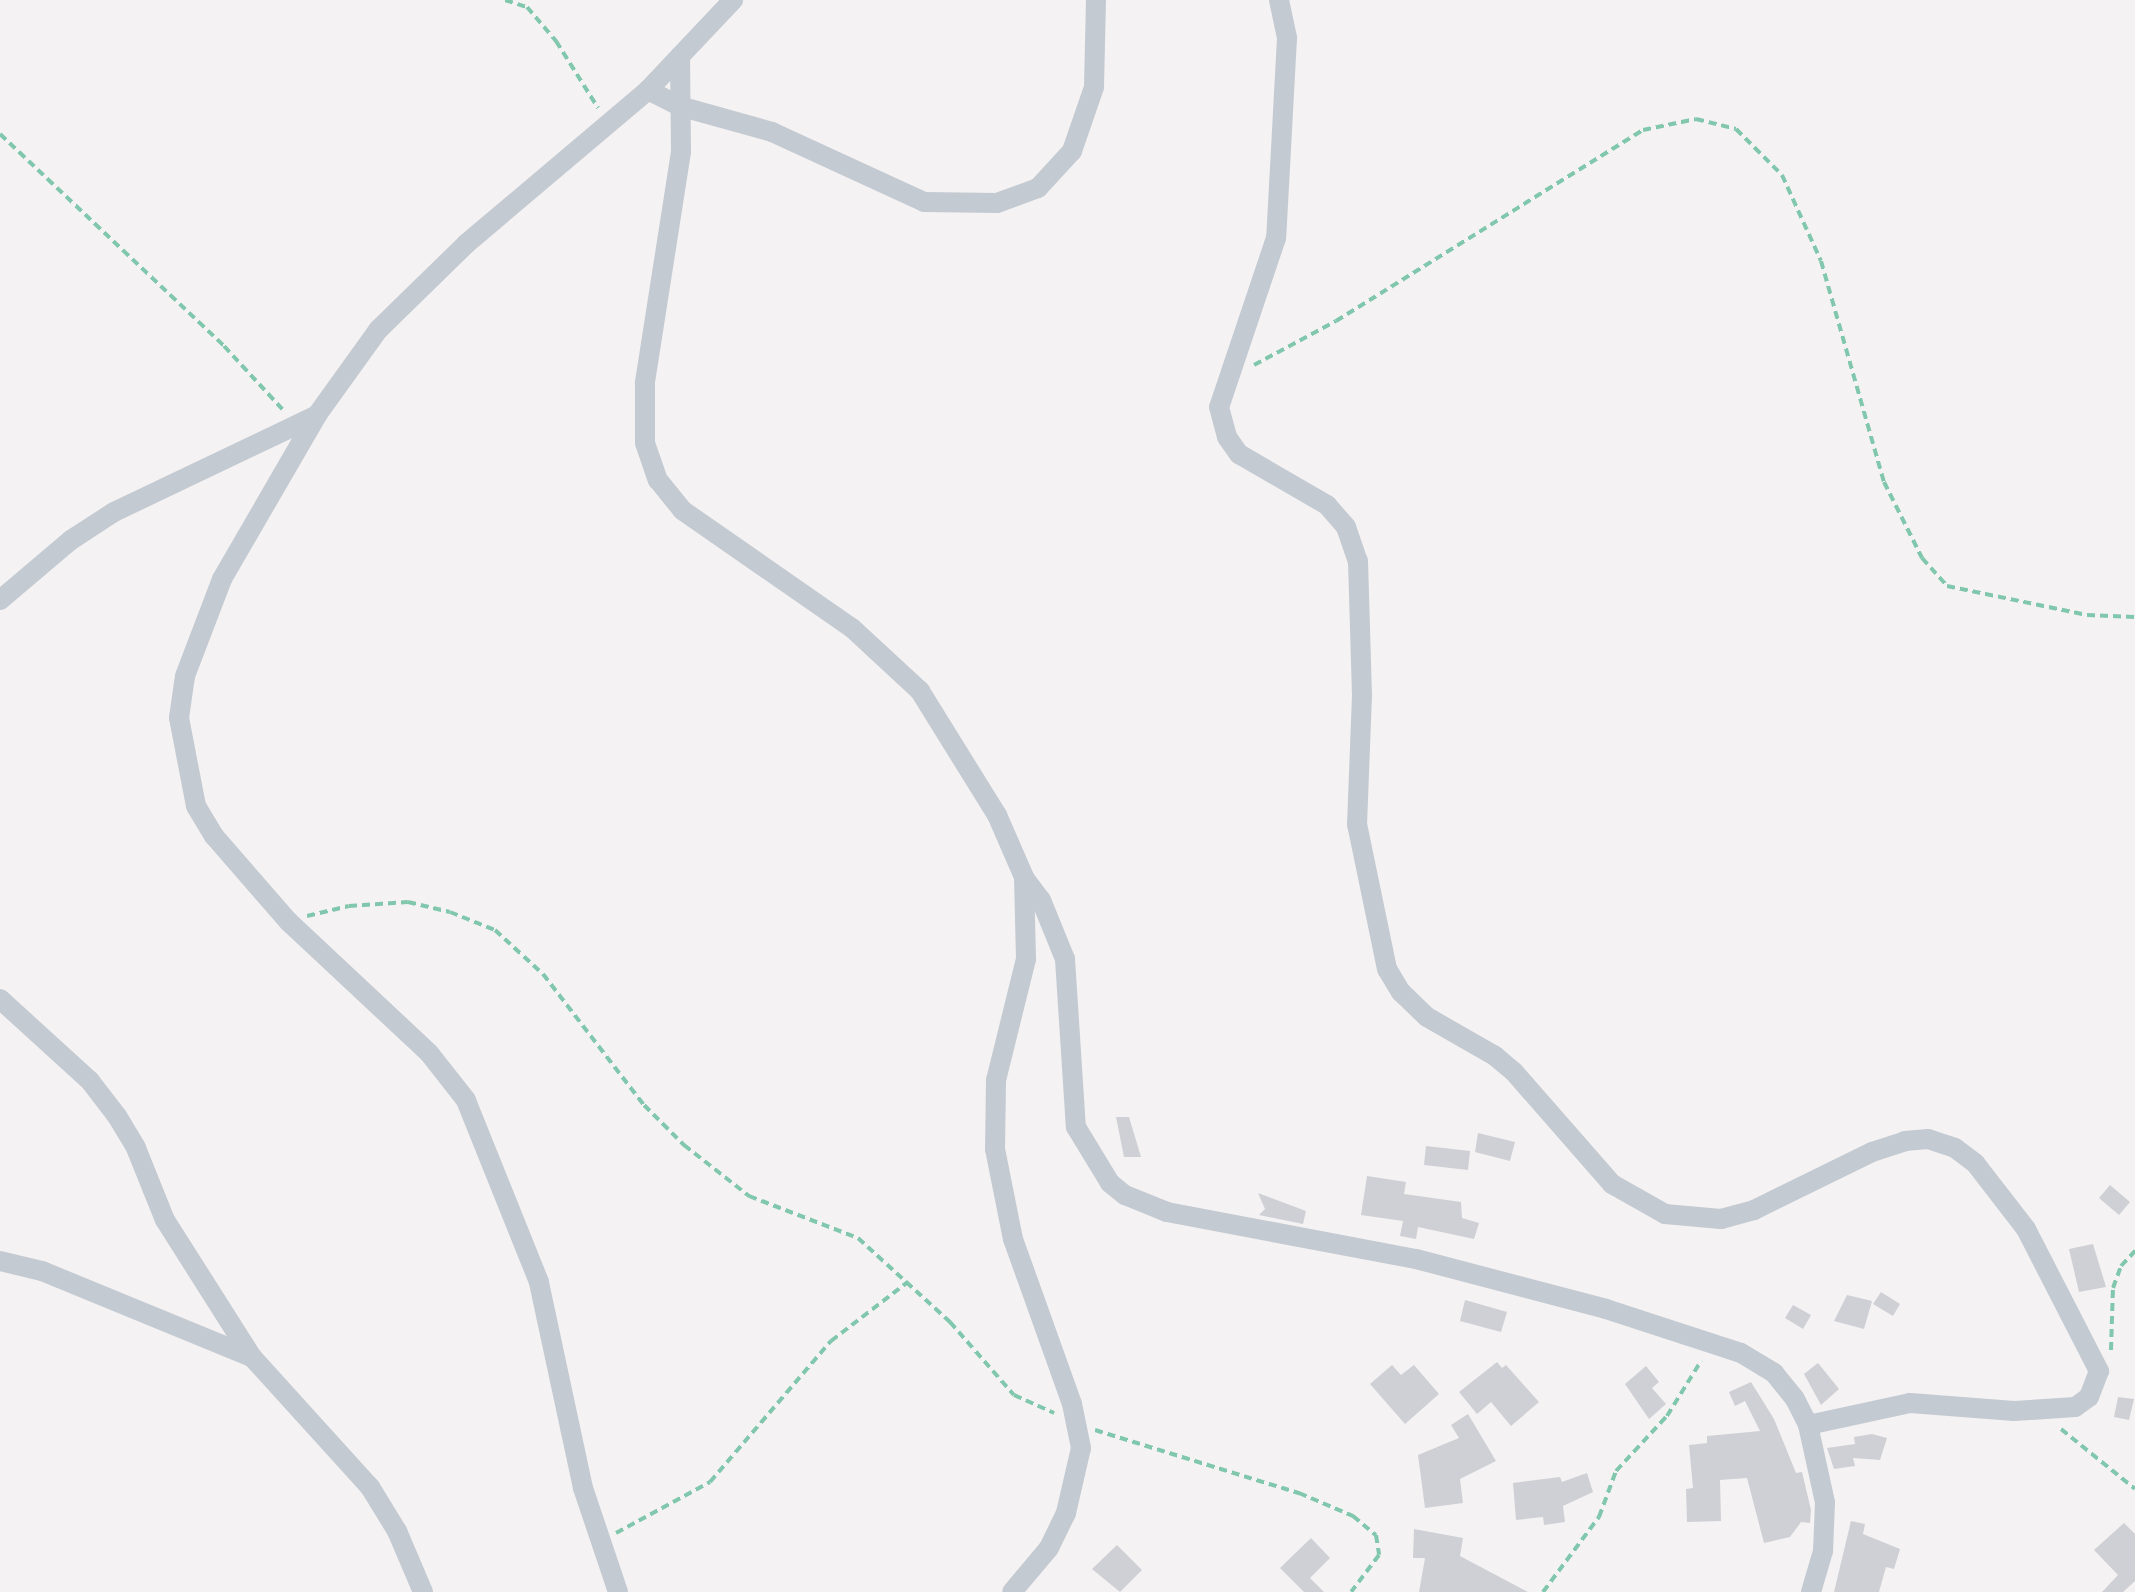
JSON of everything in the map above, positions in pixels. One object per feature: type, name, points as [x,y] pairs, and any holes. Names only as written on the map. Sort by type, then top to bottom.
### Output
[{"type":"street","points":[[618,1592],[599,1540],[539,1282],[466,1100],[429,1053],[288,921],[214,836],[196,806],[179,718],[185,676],[222,579],[318,416],[378,330],[420,285],[648,90],[733,0]]},
{"type":"street","points":[[648,90],[679,106],[772,132],[924,202],[997,203],[1018,199],[1056,173],[1072,150],[1094,87],[1096,0]]},
{"type":"street","points":[[1280,0],[1287,54],[1276,238],[1219,407],[1227,437],[1238,454],[1327,504],[1346,527],[1358,560],[1362,695],[1357,824],[1386,969],[1401,992],[1427,1018],[1495,1056],[1612,1184],[1665,1214],[1721,1219],[1754,1210],[1872,1152],[1906,1141],[1928,1138],[1955,1148],[1975,1163],[2026,1228],[2099,1372],[2088,1397],[2075,1407],[2014,1411],[1910,1403],[1808,1425]]},
{"type":"street","points":[[680,56],[681,152],[645,383],[645,442],[658,480],[682,510],[852,628],[920,691],[997,816],[1024,877],[1041,900],[1065,959],[1076,1127],[1094,1164],[1126,1196],[1167,1212],[1416,1260],[1606,1309],[1741,1353],[1774,1373],[1808,1425],[1825,1502],[1823,1550],[1811,1592]]},
{"type":"street","points":[[0,600],[71,540],[114,512],[318,416]]},
{"type":"street","points":[[1012,1592],[1049,1548],[1066,1512],[1081,1448],[1077,1424],[1013,1239],[995,1149],[996,1080],[1026,959],[1024,877]]},
{"type":"street","points":[[0,999],[90,1081],[118,1116],[136,1148],[165,1220],[252,1357],[370,1487],[397,1530],[422,1592]]},
{"type":"street","points":[[0,1261],[42,1271],[252,1357]]},
{"type":"path","points":[[505,0],[528,7],[556,41],[609,124]]},
{"type":"path","points":[[1228,378],[1336,321],[1643,130],[1696,119],[1736,129],[1782,175],[1821,261],[1884,482],[1922,558],[1947,586],[2087,615],[2135,617]]},
{"type":"path","points":[[0,134],[224,346],[297,425]]},
{"type":"path","points":[[288,921],[349,906],[408,902],[450,912],[496,930],[543,974],[644,1106],[684,1145],[749,1196],[858,1238],[908,1282],[1014,1395],[1077,1424],[1299,1493],[1352,1516],[1376,1535],[1378,1555],[1351,1592]]},
{"type":"path","points":[[2099,1372],[2115,1338],[2113,1288],[2122,1266],[2135,1251]]},
{"type":"path","points":[[599,1540],[642,1523],[710,1482],[831,1341],[908,1282]]},
{"type":"path","points":[[1543,1592],[1599,1516],[1616,1472],[1668,1416],[1710,1343]]},
{"type":"path","points":[[2046,1423],[2062,1429],[2135,1489]]},
{"type":"building","points":[[1116,1117],[1129,1117],[1141,1157],[1124,1157]]},
{"type":"building","points":[[1478,1133],[1515,1142],[1510,1161],[1475,1152]]},
{"type":"building","points":[[1426,1146],[1470,1151],[1468,1170],[1424,1165]]},
{"type":"building","points":[[1367,1176],[1406,1182],[1404,1194],[1461,1202],[1462,1218],[1479,1223],[1474,1239],[1418,1227],[1416,1239],[1400,1236],[1403,1221],[1361,1215]]},
{"type":"building","points":[[2110,1185],[2130,1202],[2119,1215],[2099,1198]]},
{"type":"building","points":[[1258,1193],[1306,1211],[1303,1224],[1259,1215],[1265,1209]]},
{"type":"building","points":[[2093,1244],[2106,1287],[2079,1292],[2069,1249]]},
{"type":"building","points":[[1881,1292],[1900,1304],[1893,1316],[1873,1304]]},
{"type":"building","points":[[1847,1295],[1872,1301],[1864,1329],[1834,1321]]},
{"type":"building","points":[[1465,1300],[1507,1312],[1501,1332],[1460,1321]]},
{"type":"building","points":[[1793,1305],[1811,1315],[1803,1329],[1785,1318]]},
{"type":"building","points":[[1497,1362],[1502,1368],[1506,1365],[1539,1402],[1511,1426],[1491,1402],[1477,1414],[1459,1392]]},
{"type":"building","points":[[1818,1363],[1839,1389],[1821,1405],[1804,1374]]},
{"type":"building","points":[[1392,1365],[1401,1375],[1414,1365],[1439,1394],[1405,1424],[1370,1384]]},
{"type":"building","points":[[1646,1366],[1659,1382],[1652,1388],[1666,1404],[1649,1419],[1625,1384]]},
{"type":"building","points":[[1751,1382],[1774,1419],[1796,1473],[1802,1472],[1811,1510],[1810,1523],[1801,1522],[1790,1537],[1764,1543],[1747,1478],[1720,1480],[1721,1521],[1687,1522],[1686,1489],[1693,1488],[1689,1445],[1707,1443],[1707,1436],[1760,1431],[1745,1401],[1735,1406],[1729,1392]]},
{"type":"building","points":[[2118,1397],[2134,1399],[2129,1420],[2114,1417]]},
{"type":"building","points":[[1468,1414],[1496,1461],[1460,1479],[1463,1503],[1425,1508],[1418,1455],[1459,1438],[1451,1425]]},
{"type":"building","points":[[1872,1434],[1887,1438],[1880,1460],[1853,1458],[1855,1466],[1834,1469],[1827,1448],[1855,1444],[1854,1437]]},
{"type":"building","points":[[1587,1473],[1593,1492],[1563,1506],[1565,1522],[1544,1525],[1543,1517],[1516,1520],[1513,1483],[1560,1477],[1562,1482]]},
{"type":"building","points":[[1851,1521],[1865,1524],[1863,1534],[1900,1549],[1894,1569],[1886,1567],[1879,1592],[1834,1592]]},
{"type":"building","points":[[2124,1523],[2135,1534],[2135,1581],[2123,1592],[2102,1592],[2118,1575],[2094,1550]]},
{"type":"building","points":[[1414,1529],[1463,1538],[1460,1556],[1528,1592],[1419,1592],[1425,1558],[1413,1558]]},
{"type":"building","points":[[1311,1538],[1330,1558],[1310,1578],[1324,1592],[1304,1592],[1280,1568]]},
{"type":"building","points":[[1117,1545],[1142,1570],[1120,1592],[1092,1569]]}]
